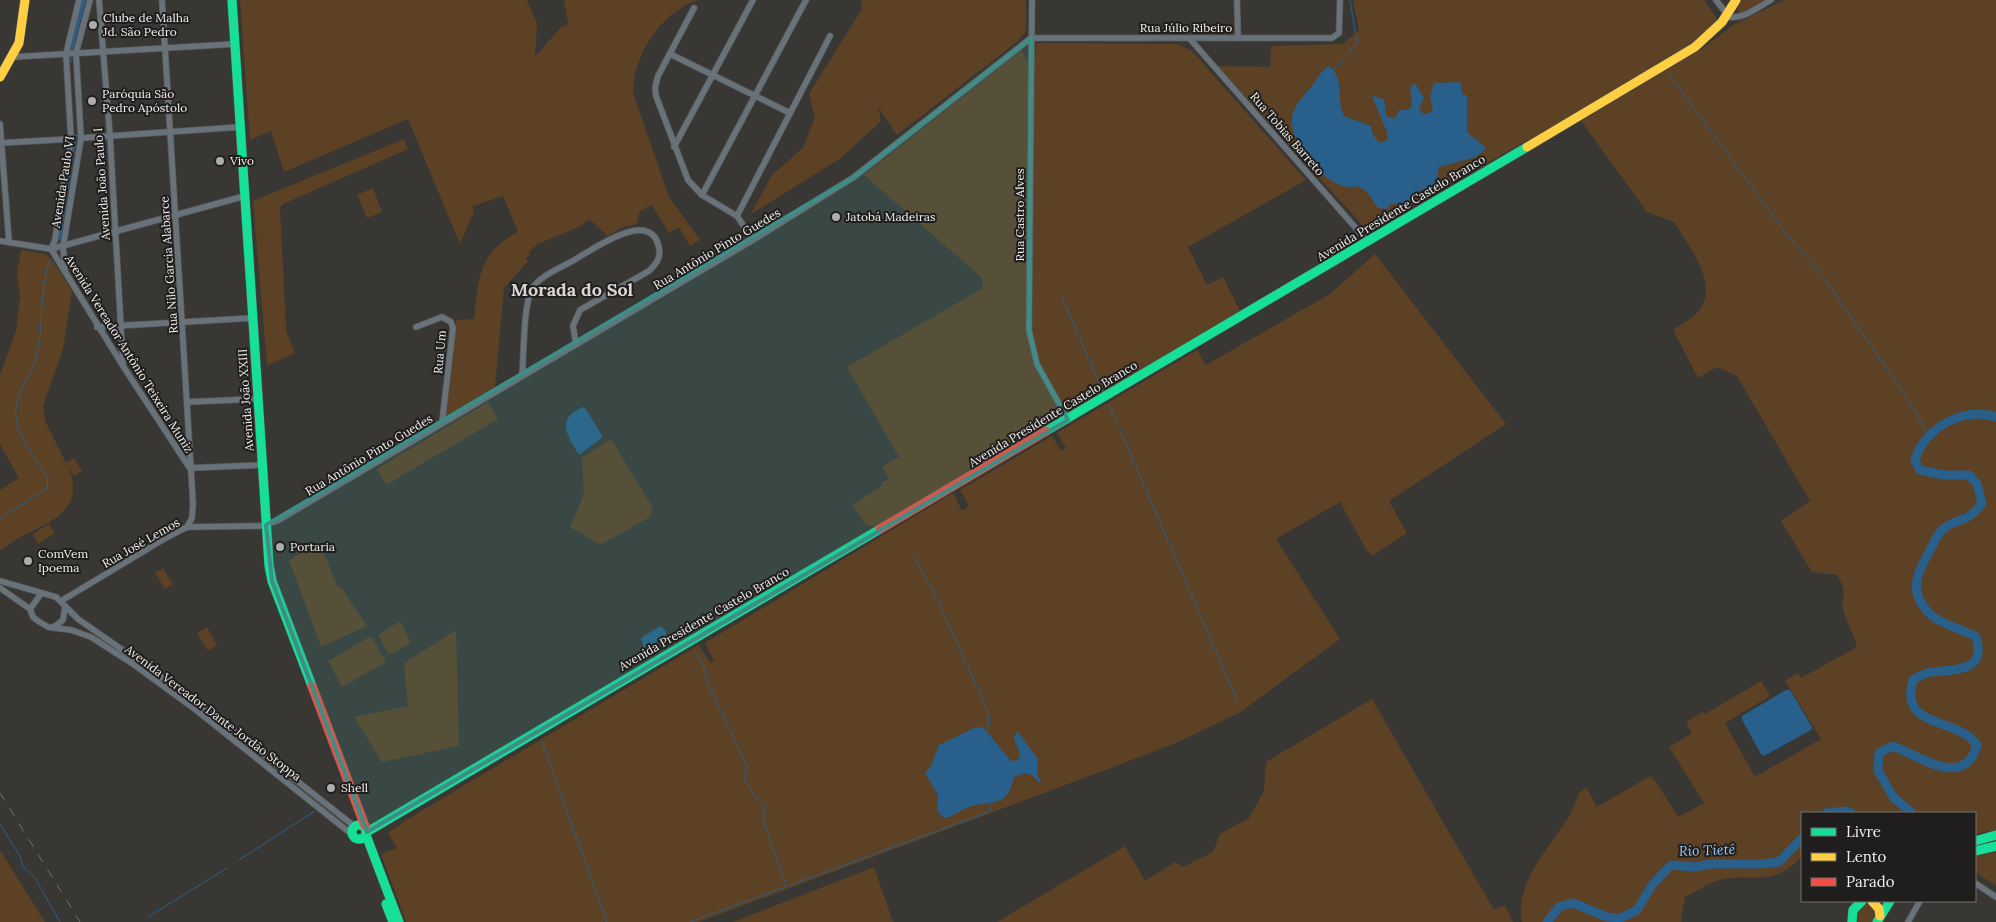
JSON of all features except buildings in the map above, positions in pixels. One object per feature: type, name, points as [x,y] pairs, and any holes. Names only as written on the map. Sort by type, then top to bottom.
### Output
[{"type":"street","points":[[0,77],[13,57],[21,34],[25,0]]},
{"type":"street","name":"Avenida Paulo VI","points":[[51,249],[55,240],[72,139],[66,54],[79,0]]},
{"type":"street","name":"Avenida Paulo VI","points":[[67,279],[63,247],[81,138],[76,53],[90,0]]},
{"type":"street","name":"Avenida João Paulo I","points":[[99,0],[110,136],[123,366]]},
{"type":"street","name":"Rua Nilo Garcia Alabarce","points":[[162,0],[188,402],[193,512],[187,527]]},
{"type":"street","name":"Avenida João XXIII","points":[[232,0],[266,525],[272,581],[349,785],[360,831],[393,922]]},
{"type":"street","points":[[674,147],[753,0]]},
{"type":"street","points":[[702,195],[806,0]]},
{"type":"street","name":"Rua Castro Alves","points":[[1032,0],[1029,330],[1033,355],[1068,420]]},
{"type":"street","points":[[1237,0],[1238,38]]},
{"type":"street","name":"Rua Júlio Ribeiro","points":[[1031,38],[1332,38],[1340,33],[1340,0]]},
{"type":"street","points":[[1716,0],[1729,16],[1741,16],[1770,0]]},
{"type":"street","name":"Avenida Presidente Castelo Branco","points":[[360,831],[1068,420],[1680,57],[1708,38],[1729,16],[1736,0]]},
{"type":"street","points":[[694,8],[658,76],[655,88],[674,147],[688,180],[702,195],[737,216],[753,240]]},
{"type":"street","points":[[737,216],[830,36]]},
{"type":"street","name":"Rua Antônio Pinto Guedes","points":[[266,525],[277,521],[753,240],[854,177],[1031,38]]},
{"type":"street","name":"Rua Tobias Barreto","points":[[1190,39],[1368,242]]},
{"type":"street","points":[[13,57],[235,44]]},
{"type":"street","points":[[670,54],[790,113]]},
{"type":"street","points":[[0,124],[9,242]]},
{"type":"street","points":[[81,138],[240,127]]},
{"type":"street","points":[[1,143],[72,139]]},
{"type":"street","points":[[0,241],[51,249],[63,247],[245,196]]},
{"type":"street","points":[[522,376],[528,306],[535,284],[625,232],[641,230],[655,237],[660,252],[655,265],[649,271],[580,310],[573,326],[576,344]]},
{"type":"street","name":"Avenida Vereador Antônio Teixeira Muniz","points":[[51,249],[67,279],[190,468]]},
{"type":"street","name":"Rua Um","points":[[416,327],[442,317],[451,322],[453,328],[442,423]]},
{"type":"street","points":[[98,327],[253,318]]},
{"type":"street","points":[[188,402],[258,398]]},
{"type":"street","points":[[190,468],[262,465]]},
{"type":"street","name":"Rua José Lemos","points":[[63,603],[187,527],[266,525]]},
{"type":"street","name":"Avenida Vereador Dante Jordão Stoppa","points":[[0,581],[41,594],[49,594],[63,603],[78,619],[193,699],[360,831]]},
{"type":"street","points":[[0,588],[30,609],[33,617],[48,627],[55,627],[63,620],[66,610],[63,603]]},
{"type":"street","points":[[30,609],[41,594]]},
{"type":"street","name":"Avenida Vereador Dante Jordão Stoppa","points":[[48,627],[71,630],[91,637],[126,658],[360,831]]},
{"type":"street","name":"Avenida João XXIII","points":[[360,831],[399,922]]},
{"type":"street","points":[[1976,841],[1996,835]]},
{"type":"street","points":[[1976,851],[1996,846]]},
{"type":"street","points":[[1976,884],[1996,897]]},
{"type":"street","points":[[1852,922],[1853,910],[1861,902]]},
{"type":"street","points":[[1873,902],[1879,909],[1878,919]]},
{"type":"street","points":[[1878,919],[1889,902]]},
{"type":"street","points":[[1908,922],[1919,902]]},
{"type":"highlighted area","points":[[1031,38],[1029,330],[1037,364],[1068,420],[367,832],[272,581],[266,525],[854,177]]},
{"type":"shaded area","points":[[240,0],[527,0],[537,23],[535,57],[560,28],[568,24],[564,0],[697,0],[684,6],[672,15],[651,37],[638,64],[633,93],[669,197],[700,240],[690,246],[679,227],[669,233],[652,205],[640,211],[636,224],[621,228],[608,236],[589,219],[581,226],[538,244],[529,252],[530,255],[526,258],[528,261],[504,288],[495,387],[446,416],[456,320],[474,319],[479,279],[488,258],[495,248],[518,232],[503,196],[473,206],[474,212],[460,244],[408,119],[284,172],[271,131],[250,140]]},
{"type":"shaded area","points":[[861,0],[1026,0],[1026,31],[1018,41],[897,135],[878,107],[881,121],[841,158],[751,214],[772,175],[803,148],[815,118],[809,94],[862,9]]},
{"type":"shaded area","points":[[1353,0],[1704,0],[1716,17],[1717,23],[1707,35],[1656,67],[1368,231],[1217,66],[1270,67],[1271,46],[1343,44],[1359,30]]},
{"type":"shaded area","points":[[1741,0],[1765,0],[1741,14],[1737,11]]},
{"type":"shaded area","points":[[1784,0],[1996,0],[1996,830],[1976,834],[1976,812],[1801,812],[1801,857],[1793,865],[1784,872],[1775,875],[1724,879],[1704,886],[1685,897],[1681,922],[1522,922],[1521,907],[1529,878],[1536,864],[1571,813],[1578,795],[1583,789],[1586,787],[1597,807],[1650,776],[1657,783],[1678,817],[1704,803],[1669,747],[1692,733],[1686,722],[1703,712],[1705,714],[1761,681],[1770,696],[1725,723],[1755,777],[1821,739],[1785,681],[1798,673],[1801,678],[1857,647],[1844,613],[1844,592],[1837,575],[1812,572],[1781,521],[1810,501],[1737,376],[1717,367],[1698,378],[1673,330],[1695,315],[1703,304],[1706,292],[1701,267],[1674,222],[1647,212],[1581,121],[1700,50],[1735,24]]},
{"type":"shaded area","points":[[1036,43],[1177,44],[1192,51],[1306,180],[1188,247],[1207,285],[1223,277],[1240,311],[876,527],[866,525],[852,505],[882,486],[881,483],[889,479],[882,467],[899,457],[847,367],[981,289],[983,283],[981,277],[864,175],[1022,50],[1026,60],[1035,60]]},
{"type":"shaded area","points":[[404,139],[408,149],[283,204],[280,208],[286,331],[295,353],[267,366],[253,201]]},
{"type":"shaded area","points":[[373,188],[382,212],[367,218],[357,195]]},
{"type":"shaded area","points":[[21,250],[46,254],[53,261],[72,291],[63,349],[43,406],[45,421],[66,463],[74,458],[82,471],[74,476],[67,464],[72,478],[73,491],[71,501],[58,517],[0,550],[0,490],[19,478],[0,444],[0,375],[16,331],[20,298],[17,273]]},
{"type":"shaded area","points":[[1375,254],[1506,424],[1389,501],[1407,533],[1373,555],[1367,551],[1340,502],[1276,539],[1340,639],[1239,713],[1178,742],[1116,766],[699,922],[406,922],[381,854],[397,848],[388,833],[408,819],[699,645],[710,663],[714,661],[705,643],[953,493],[962,511],[969,506],[960,490],[1052,436],[1061,451],[1066,448],[1057,433],[1197,350],[1206,365],[1330,294]]},
{"type":"shaded area","points":[[488,402],[498,419],[386,485],[377,469]]},
{"type":"shaded area","points":[[611,439],[653,508],[650,517],[600,545],[570,527],[584,494],[582,458]]},
{"type":"shaded area","points":[[49,524],[55,533],[38,544],[33,534]]},
{"type":"shaded area","points":[[319,542],[337,585],[341,587],[367,626],[321,647],[289,560]]},
{"type":"shaded area","points":[[163,568],[173,584],[165,589],[155,573]]},
{"type":"shaded area","points":[[400,621],[411,643],[389,655],[378,635]]},
{"type":"shaded area","points":[[207,627],[217,645],[208,651],[197,633]]},
{"type":"shaded area","points":[[456,630],[459,746],[382,762],[354,717],[408,706],[404,663]]},
{"type":"shaded area","points":[[371,636],[386,662],[342,687],[328,661]]},
{"type":"shaded area","points":[[1372,699],[1494,910],[1505,905],[1513,922],[997,922],[1125,846],[1145,881],[1175,862],[1183,867],[1213,852],[1220,834],[1249,818],[1264,791],[1266,762]]},
{"type":"shaded area","points":[[0,850],[45,922],[0,922]]},
{"type":"shaded area","points":[[1996,852],[1996,886],[1976,873],[1976,856]]},
{"type":"shaded area","points":[[874,867],[893,922],[733,922]]},
{"type":"shaded area","points":[[1863,903],[1868,903],[1877,912],[1873,922],[1858,922],[1855,918],[1855,910]]},
{"type":"water","points":[[82,0],[86,0],[73,50],[69,51]]},
{"type":"water","points":[[1329,66],[1339,83],[1341,109],[1344,116],[1371,126],[1373,135],[1380,143],[1387,140],[1387,132],[1372,96],[1384,99],[1386,116],[1395,119],[1399,110],[1409,110],[1412,105],[1410,87],[1415,83],[1424,98],[1419,107],[1423,114],[1429,114],[1433,109],[1430,97],[1434,83],[1460,82],[1463,95],[1467,95],[1467,132],[1486,148],[1476,157],[1439,167],[1437,179],[1430,190],[1425,189],[1417,192],[1415,198],[1406,204],[1391,204],[1387,209],[1378,208],[1367,192],[1357,186],[1347,187],[1336,183],[1325,176],[1306,156],[1298,144],[1294,133],[1292,122],[1294,110],[1322,71]]},
{"type":"water","points":[[77,134],[61,239],[58,240],[74,135]]},
{"type":"water","points":[[583,407],[603,437],[579,455],[568,434],[566,422],[574,412]]},
{"type":"water","points":[[660,626],[666,631],[666,637],[644,648],[641,638]]},
{"type":"water","points":[[1786,690],[1790,690],[1812,727],[1811,730],[1764,756],[1761,754],[1742,720],[1742,716]]},
{"type":"water","points":[[976,727],[984,728],[1011,761],[1018,760],[1020,755],[1014,738],[1017,731],[1038,759],[1037,776],[1042,781],[1039,783],[1032,775],[1024,773],[1014,777],[1011,787],[1003,799],[969,807],[944,818],[937,811],[938,795],[925,773],[931,766],[939,745]]},
{"type":"waterway","points":[[1333,71],[1357,43],[1350,0]]},
{"type":"waterway","points":[[1668,73],[1788,236],[1822,275],[1907,398],[1929,436]]},
{"type":"waterway","points":[[0,519],[47,488],[48,478],[20,434],[16,409],[19,394],[32,369],[38,348],[44,285],[50,260]]},
{"type":"waterway","points":[[1062,297],[1103,392]]},
{"type":"waterway","points":[[1109,405],[1117,424]]},
{"type":"waterway","name":"Rio Tietê","points":[[1911,812],[1894,798],[1878,771],[1879,753],[1893,746],[1928,762],[1952,768],[1962,766],[1971,758],[1977,745],[1968,736],[1922,715],[1914,707],[1911,696],[1913,680],[1927,673],[1965,667],[1972,664],[1977,658],[1976,637],[1941,622],[1931,615],[1919,599],[1917,583],[1921,567],[1940,532],[1952,523],[1972,514],[1982,503],[1977,484],[1969,475],[1945,475],[1920,470],[1915,460],[1927,438],[1947,422],[1971,415],[1984,414],[1996,417]]},
{"type":"waterway","points":[[1120,430],[1237,700]]},
{"type":"waterway","points":[[914,556],[936,597],[987,709],[989,721],[987,733]]},
{"type":"waterway","points":[[696,652],[703,665],[710,688],[747,766],[744,779],[758,801],[764,806],[764,823],[786,886]]},
{"type":"waterway","points":[[542,742],[607,922]]},
{"type":"waterway","points":[[690,922],[986,813],[991,808],[991,804]]},
{"type":"waterway","points":[[239,860],[315,811]]},
{"type":"waterway","name":"Rio Tietê","points":[[1836,812],[1848,812]]},
{"type":"waterway","points":[[0,824],[20,856],[23,867],[35,878],[60,922]]},
{"type":"waterway","name":"Rio Tietê","points":[[1547,922],[1559,907],[1573,903],[1607,917],[1621,918],[1637,910],[1652,885],[1671,865],[1695,867],[1709,864],[1779,862],[1801,839]]},
{"type":"waterway","points":[[148,917],[227,868]]},
{"type":"railway","points":[[0,793],[80,922]]},
{"type":"traffic: fast","points":[[232,0],[269,565],[272,581],[312,686]]},
{"type":"traffic: fast","points":[[1046,431],[1527,147]]},
{"type":"traffic: fast","points":[[367,832],[880,529]]},
{"type":"traffic: fast","points":[[356,825],[362,825],[366,832],[362,839],[356,839],[352,835],[352,829],[356,825]]},
{"type":"traffic: fast","points":[[366,835],[399,922]]},
{"type":"traffic: fast","points":[[1976,841],[1996,835]]},
{"type":"traffic: fast","points":[[1976,851],[1996,846]]},
{"type":"traffic: fast","points":[[1852,922],[1853,910],[1861,902]]},
{"type":"traffic: fast","points":[[1877,922],[1889,902]]},
{"type":"traffic: fast","points":[[386,904],[393,922]]},
{"type":"traffic: slow","points":[[0,77],[19,43],[25,0]]},
{"type":"traffic: slow","points":[[1527,147],[1695,47],[1722,22],[1736,0]]},
{"type":"traffic: slow","points":[[1873,902],[1879,909],[1880,916]]},
{"type":"traffic: jam","points":[[880,529],[1046,431]]},
{"type":"traffic: jam","points":[[312,686],[365,826]]},
{"type":"place","name":"Clube de Malha Jd. São Pedro","points":[[93,25]]},
{"type":"place","name":"Paróquia São Pedro Apóstolo","points":[[92,101]]},
{"type":"place","name":"Vivo","points":[[220,161]]},
{"type":"place","name":"Jatobá Madeiras","points":[[836,217]]},
{"type":"place","name":"Portaria","points":[[280,547]]},
{"type":"place","name":"ComVem Ipoema","points":[[28,561]]},
{"type":"place","name":"Shell","points":[[331,788]]},
{"type":"district","name":"Morada do Sol","points":[[572,290]]}]
